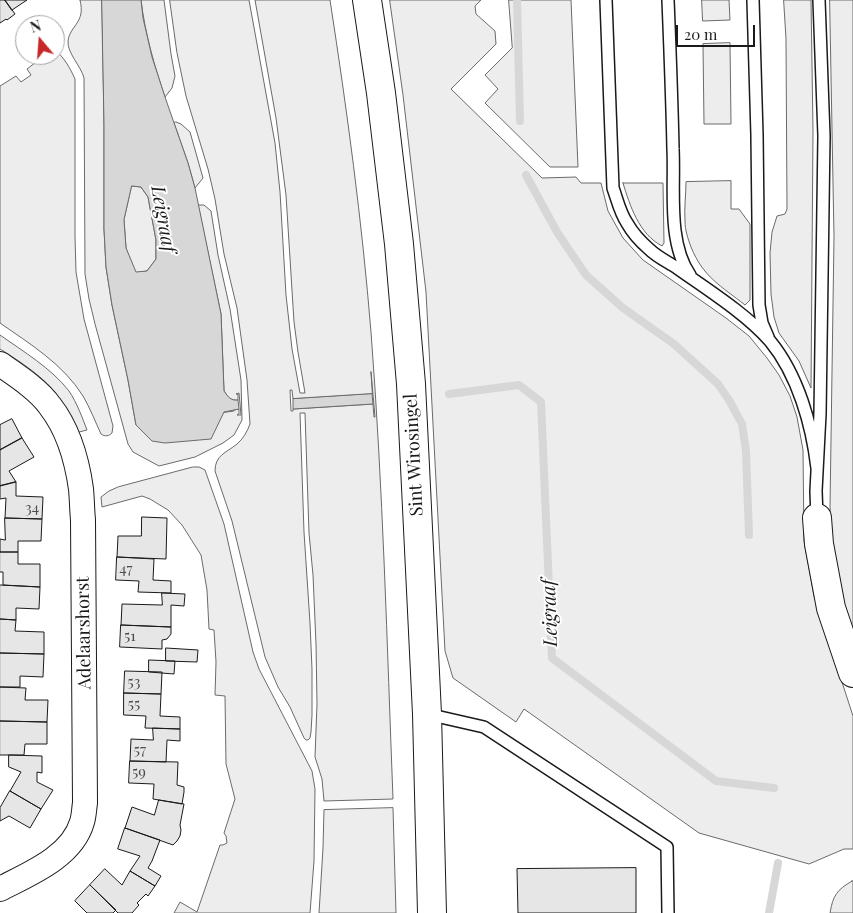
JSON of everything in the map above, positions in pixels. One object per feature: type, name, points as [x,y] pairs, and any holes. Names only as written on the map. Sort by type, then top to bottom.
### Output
[{"type":"main road","name":"Sint Wirosingel","points":[[367,0],[381,93],[399,244],[410,375],[427,714],[432,913]]},
{"type":"main road","points":[[818,518],[819,544],[831,608],[853,673]]},
{"type":"street","name":"Adelaarshorst","points":[[0,364],[24,381],[49,405],[64,428],[81,489],[83,520],[85,803],[82,823],[73,840],[54,860],[0,889]]},
{"type":"lane","points":[[606,0],[613,180],[618,203],[626,222],[649,249],[741,315],[769,340],[790,373],[801,397],[818,468]]},
{"type":"lane","points":[[668,0],[675,234],[681,258],[692,279]]},
{"type":"lane","points":[[753,0],[759,305],[762,323],[769,340]]},
{"type":"lane","points":[[818,518],[816,491],[820,404],[824,136],[819,0]]},
{"type":"lane","points":[[427,714],[484,727],[666,847],[668,913]]},
{"type":"shaded area","points":[[80,0],[102,0],[106,267],[136,425],[239,409],[239,414],[237,415],[241,415],[239,393],[236,394],[238,394],[238,400],[233,400],[224,391],[221,314],[198,205],[204,205],[211,211],[218,255],[230,309],[241,380],[242,420],[234,435],[223,443],[195,457],[159,466],[133,452],[128,444],[89,299],[85,274],[84,78],[68,46],[69,36],[81,14]]},
{"type":"shaded area","points":[[141,0],[164,0],[175,76],[172,88],[165,97],[150,49]]},
{"type":"shaded area","points":[[170,0],[249,0],[275,143],[286,295],[292,349],[300,393],[305,393],[294,322],[286,195],[276,118],[255,0],[330,0],[354,166],[371,332],[382,507],[393,799],[324,801],[322,779],[315,757],[317,704],[316,644],[309,533],[305,413],[300,413],[304,532],[312,669],[312,715],[311,732],[308,740],[304,738],[265,657],[232,521],[215,471],[219,458],[241,440],[250,424],[247,380],[237,308],[224,254],[215,199],[186,96],[177,53]],"holes":[[[371,372],[375,417],[373,404],[293,409],[291,411],[290,390],[292,390],[293,399],[372,394]]]},
{"type":"shaded area","points":[[390,0],[481,0],[475,6],[476,14],[495,31],[496,44],[451,89],[542,178],[576,177],[581,183],[601,183],[608,211],[623,238],[643,260],[749,336],[779,375],[790,396],[797,417],[803,450],[804,541],[814,596],[853,716],[853,849],[844,849],[809,864],[699,833],[524,709],[516,722],[453,678],[445,651],[426,292]]},
{"type":"shaded area","points":[[509,0],[571,0],[578,167],[550,167],[485,103],[498,89],[485,75],[512,48]]},
{"type":"shaded area","points":[[702,0],[729,0],[730,20],[703,21]]},
{"type":"shaded area","points":[[784,0],[811,0],[813,131],[811,388],[799,361],[779,333],[774,317],[771,294],[770,253],[772,232],[777,216],[785,214],[787,209]]},
{"type":"shaded area","points":[[830,0],[853,0],[853,638],[846,619],[833,551],[830,507],[834,237]]},
{"type":"shaded area","points":[[730,43],[731,124],[704,124],[703,44]]},
{"type":"shaded area","points":[[65,62],[75,79],[76,272],[84,319],[113,426],[112,433],[107,436],[101,434],[83,396],[66,374],[45,355],[0,323],[0,86],[16,76],[21,82],[31,75],[27,69],[32,65],[65,65]]},
{"type":"shaded area","points":[[176,122],[190,132],[203,178],[195,188],[174,123]]},
{"type":"shaded area","points":[[731,181],[731,209],[739,209],[750,224],[750,300],[745,305],[707,274],[701,266],[691,247],[685,224],[686,182]]},
{"type":"shaded area","points":[[623,183],[663,183],[664,243],[662,246],[647,234],[636,219]]},
{"type":"shaded area","points":[[132,186],[141,187],[148,197],[156,240],[156,259],[147,271],[135,273],[126,248],[124,220]]},
{"type":"shaded area","points":[[0,335],[37,361],[62,383],[74,400],[87,430],[75,433],[53,390],[32,370],[0,349]]},
{"type":"shaded area","points":[[193,467],[205,470],[224,524],[253,652],[259,669],[312,771],[315,789],[314,861],[310,913],[174,913],[180,902],[197,912],[220,845],[227,843],[224,833],[235,799],[226,764],[225,696],[215,695],[216,662],[214,630],[209,629],[207,590],[201,555],[182,525],[168,510],[150,499],[142,496],[102,507],[101,497],[118,487]]},
{"type":"shaded area","points":[[393,808],[396,913],[319,913],[324,810]]},
{"type":"shaded area","points":[[852,881],[853,913],[830,913],[836,894]]},
{"type":"water","points":[[102,0],[141,0],[152,57],[195,188],[221,314],[224,391],[233,400],[238,400],[239,409],[224,412],[211,439],[165,443],[152,441],[136,425],[106,267]],"holes":[[[132,186],[141,187],[148,197],[156,240],[156,259],[147,271],[136,272],[126,248],[124,220]]]},
{"type":"water","points":[[372,394],[373,404],[293,409],[293,399]]},
{"type":"building","points":[[0,0],[5,0],[15,14],[0,23]]},
{"type":"building","points":[[5,0],[27,0],[12,10]]},
{"type":"building","points":[[12,419],[22,438],[0,450],[0,425]]},
{"type":"building","points":[[22,438],[34,457],[9,471],[16,482],[0,486],[0,450]]},
{"type":"building","points":[[16,482],[16,496],[43,497],[42,519],[5,518],[6,498],[0,499],[0,486]]},
{"type":"building","points":[[142,517],[167,518],[166,559],[117,557],[118,536],[141,536]]},
{"type":"building","points":[[5,518],[42,519],[41,541],[18,541],[18,552],[0,552],[0,539],[5,540]]},
{"type":"building","points":[[0,552],[18,552],[18,564],[40,564],[40,587],[3,585],[3,572],[0,572]]},
{"type":"building","points":[[117,557],[154,559],[153,580],[171,581],[171,593],[138,592],[139,581],[116,580]]},
{"type":"building","points":[[0,585],[40,587],[39,609],[16,608],[16,620],[0,619]]},
{"type":"building","points":[[162,593],[185,594],[184,606],[171,605],[171,627],[121,625],[122,604],[162,605]]},
{"type":"building","points":[[0,619],[16,620],[15,631],[44,632],[44,654],[0,653]]},
{"type":"building","points":[[121,625],[171,627],[171,634],[167,639],[162,640],[162,649],[120,647]]},
{"type":"building","points":[[166,648],[198,650],[197,662],[166,661]]},
{"type":"building","points":[[0,653],[44,654],[43,677],[20,676],[20,687],[0,687]]},
{"type":"building","points":[[149,660],[175,661],[174,674],[149,672]]},
{"type":"building","points":[[125,671],[162,672],[161,694],[124,693]]},
{"type":"building","points":[[0,687],[26,688],[25,700],[48,700],[47,722],[0,721]]},
{"type":"building","points":[[124,693],[161,694],[160,716],[180,717],[180,729],[145,728],[146,716],[124,715]]},
{"type":"building","points":[[0,721],[47,722],[47,744],[25,744],[24,755],[0,755]]},
{"type":"building","points":[[153,728],[180,729],[180,741],[167,740],[166,762],[130,761],[131,739],[153,740]]},
{"type":"building","points":[[9,755],[42,756],[42,773],[37,772],[37,782],[53,790],[41,809],[10,791],[21,772],[9,767]]},
{"type":"building","points":[[130,761],[178,762],[177,785],[184,787],[182,804],[153,799],[154,784],[129,783]]},
{"type":"building","points":[[10,791],[41,809],[30,828],[9,816],[0,821],[0,808]]},
{"type":"building","points":[[159,800],[184,804],[180,836],[173,845],[125,828],[132,807],[154,815]]},
{"type":"building","points":[[125,828],[160,840],[148,868],[161,876],[155,886],[130,871],[140,856],[118,849]]},
{"type":"building","points":[[636,868],[636,913],[518,913],[517,869]]},
{"type":"building","points":[[105,869],[122,885],[130,871],[155,886],[148,896],[146,894],[137,903],[139,905],[132,913],[118,913],[90,885]]},
{"type":"building","points":[[90,885],[116,910],[113,913],[87,913],[75,901]]},
{"type":"waterway","points":[[517,0],[520,121]]},
{"type":"waterway","points":[[526,175],[557,232],[586,275],[623,308],[674,344],[718,384],[729,400],[742,424],[746,451],[749,535]]},
{"type":"waterway","name":"Leigraaf","points":[[449,394],[519,385],[541,402],[552,658],[716,781],[774,788]]},
{"type":"waterway","points":[[769,913],[778,863]]}]
